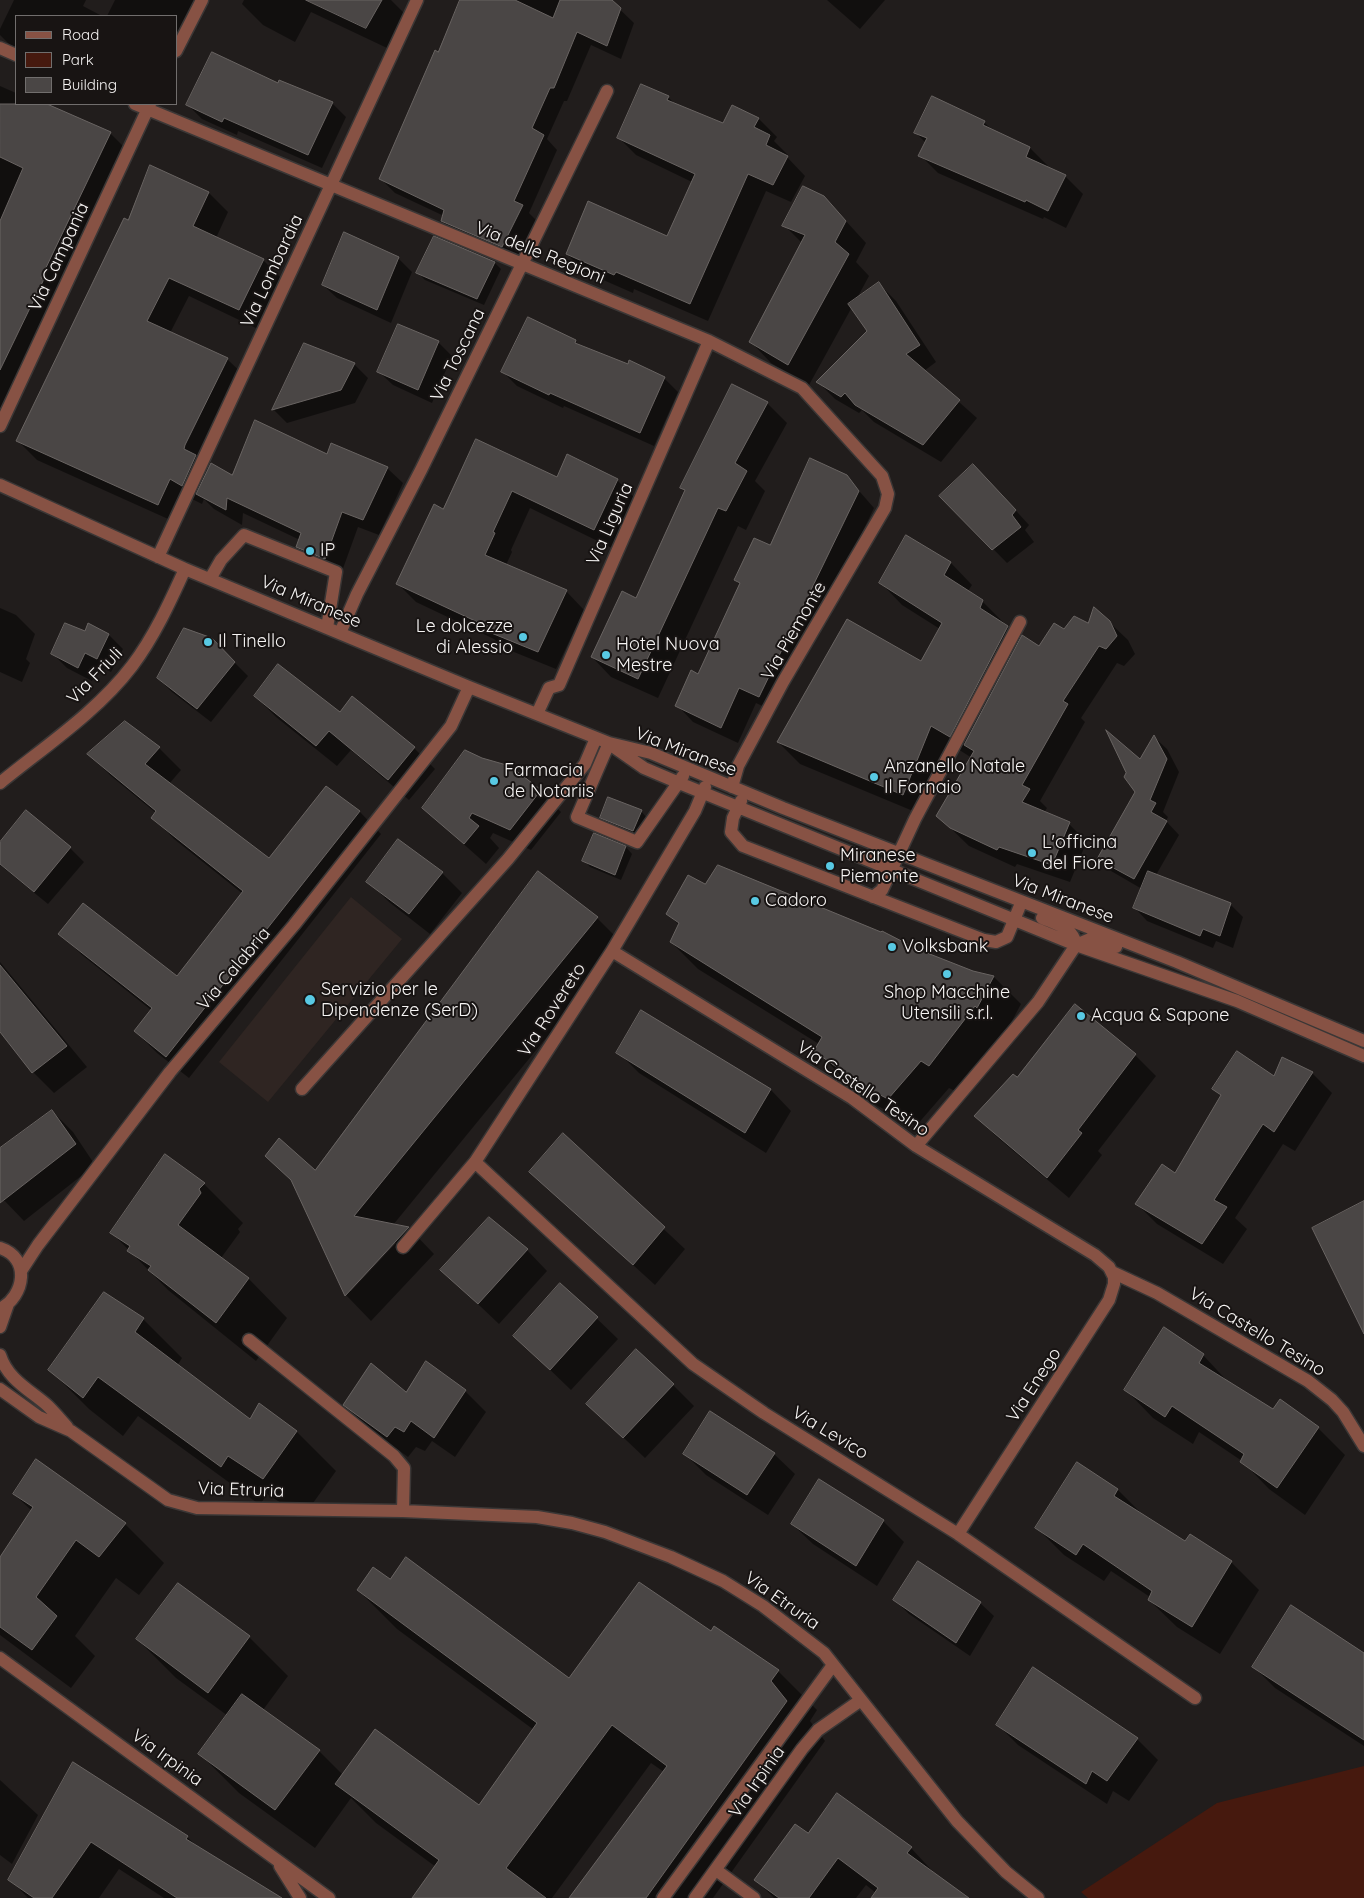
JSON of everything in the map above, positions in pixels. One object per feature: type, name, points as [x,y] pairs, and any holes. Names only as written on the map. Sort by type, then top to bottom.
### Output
[{"type":"street","points":[[178,47],[202,0]]},
{"type":"street","name":"Via Lombardia","points":[[158,557],[418,0]]},
{"type":"street","points":[[0,48],[15,55]]},
{"type":"street","name":"Via Toscana","points":[[340,633],[357,594],[421,470],[607,91]]},
{"type":"street","name":"Via delle Regioni","points":[[149,106],[331,185],[709,341],[807,392],[882,476],[888,494]]},
{"type":"street","name":"Via Campania","points":[[0,426],[149,106]]},
{"type":"street","name":"Via Liguria","points":[[537,714],[549,688],[559,684],[709,341]]},
{"type":"street","name":"Via Miranese","points":[[0,486],[185,569],[469,687],[608,743],[651,753],[772,804],[1177,962],[1364,1041]]},
{"type":"street","name":"Via Piemonte","points":[[732,787],[738,766],[783,682],[882,513],[888,494]]},
{"type":"street","points":[[210,579],[221,560],[244,535],[336,572],[327,628]]},
{"type":"street","name":"Via Friuli","points":[[0,783],[88,711],[132,666],[170,601],[185,569]]},
{"type":"street","points":[[874,897],[882,890],[1020,622]]},
{"type":"street","name":"Via Calabria","points":[[0,1327],[4,1306],[18,1293],[21,1271],[38,1245],[170,1072],[294,924],[451,726],[469,687]]},
{"type":"street","points":[[302,1089],[508,860],[585,764],[596,738]]},
{"type":"street","points":[[688,770],[678,783],[637,842],[577,817],[608,743],[644,768],[678,783],[703,793],[735,812],[1012,925],[1076,945],[1237,1001],[1364,1056]]},
{"type":"street","name":"Via Rovereto","points":[[403,1247],[475,1162],[612,951],[695,811],[708,778]]},
{"type":"street","points":[[772,804],[762,805],[744,800],[735,812],[732,832],[743,846],[991,942],[1000,941],[1007,937],[1019,908]]},
{"type":"street","points":[[916,1146],[1038,1002],[1076,945],[1075,936],[1070,932],[1019,908],[992,890]]},
{"type":"street","points":[[1076,945],[1090,939],[1151,960],[1177,962]]},
{"type":"street","name":"Via Castello Tesino","points":[[612,951],[852,1098],[916,1146],[1095,1255],[1112,1272],[1157,1293],[1308,1381],[1332,1400],[1343,1412],[1364,1446]]},
{"type":"street","name":"Via Levico","points":[[475,1162],[693,1364],[764,1413],[958,1534],[1195,1698]]},
{"type":"street","points":[[0,1248],[15,1259],[21,1271]]},
{"type":"street","name":"Via Enego","points":[[958,1534],[1098,1319],[1113,1292],[1112,1272]]},
{"type":"street","points":[[249,1340],[394,1456],[404,1468],[406,1481],[403,1511]]},
{"type":"street","name":"Via Etruria","points":[[0,1355],[4,1366],[12,1377],[49,1407],[70,1431]]},
{"type":"street","name":"Via Etruria","points":[[0,1389],[39,1417],[70,1431],[162,1496],[197,1508],[403,1511],[538,1517],[572,1523],[605,1532],[671,1557],[723,1581],[763,1606],[801,1634],[833,1664],[957,1821],[1006,1872],[1038,1898]]},
{"type":"street","name":"Via Irpinia","points":[[0,1658],[276,1860],[300,1898]]},
{"type":"street","points":[[663,1898],[833,1664]]},
{"type":"street","name":"Via Irpinia","points":[[695,1898],[818,1730],[861,1700]]},
{"type":"street","points":[[276,1860],[329,1898]]},
{"type":"street","points":[[716,1870],[754,1898]]},
{"type":"shaded area","name":"Servizio per le Dipendenze (SerD)","points":[[351,897],[402,939],[268,1102],[219,1062]]},
{"type":"green space","points":[[1364,1766],[1364,1898],[1088,1898],[1081,1892],[1217,1803]]},
{"type":"building","points":[[306,0],[382,0],[366,28]]},
{"type":"building","points":[[460,0],[515,0],[553,18],[560,0],[612,0],[621,8],[607,46],[577,32],[554,88],[550,88],[532,128],[544,135],[514,201],[523,205],[502,247],[441,221],[444,210],[379,179],[435,50],[438,52]]},
{"type":"building","points":[[212,52],[278,83],[279,80],[333,102],[308,155],[224,118],[222,122],[186,105]]},
{"type":"building","points":[[641,84],[669,96],[667,100],[723,123],[732,105],[759,118],[754,127],[770,135],[766,145],[788,156],[773,185],[748,174],[690,304],[616,272],[614,275],[566,254],[588,201],[667,236],[695,174],[617,138]]},
{"type":"building","points":[[932,96],[985,121],[983,125],[1030,147],[1026,157],[1066,175],[1048,211],[1026,200],[1025,202],[918,156],[927,138],[914,133]]},
{"type":"building","points":[[0,104],[49,105],[111,132],[41,278],[44,279],[0,370],[0,221],[23,168],[0,157]]},
{"type":"building","points":[[150,165],[209,192],[193,226],[264,259],[239,310],[169,278],[147,321],[228,358],[185,445],[184,449],[196,455],[182,486],[170,479],[158,505],[16,441],[124,218],[128,220]]},
{"type":"building","points":[[803,186],[824,196],[846,221],[835,242],[849,254],[788,365],[749,342],[805,235],[782,226]]},
{"type":"building","points":[[344,232],[399,257],[377,310],[322,285]]},
{"type":"building","points":[[434,236],[495,262],[477,299],[416,273]]},
{"type":"building","points":[[879,282],[920,345],[906,354],[960,400],[923,445],[855,405],[845,393],[841,397],[816,382],[867,331],[848,304]]},
{"type":"building","points":[[528,317],[576,340],[575,343],[628,364],[629,360],[665,377],[640,433],[550,393],[549,395],[501,372]]},
{"type":"building","points":[[398,324],[439,341],[418,390],[377,372]]},
{"type":"building","points":[[304,343],[355,363],[341,390],[272,410]]},
{"type":"building","points":[[732,384],[768,402],[735,463],[747,471],[726,511],[718,508],[638,679],[591,657],[622,591],[636,598],[685,490],[680,488]]},
{"type":"building","points":[[255,420],[327,454],[331,443],[388,467],[363,520],[342,512],[325,559],[296,547],[301,533],[227,498],[226,510],[196,494],[211,463],[232,475]]},
{"type":"building","points":[[476,439],[557,477],[567,454],[618,479],[594,530],[512,491],[493,532],[495,533],[485,555],[567,590],[538,652],[484,630],[486,626],[396,584],[434,504],[443,509]]},
{"type":"building","points":[[810,458],[847,475],[859,491],[759,697],[739,688],[721,728],[675,706],[691,670],[698,674],[740,583],[734,580],[754,538],[770,545]]},
{"type":"building","points":[[973,464],[1016,510],[1012,515],[1021,527],[992,550],[939,496]]},
{"type":"building","points":[[906,535],[951,562],[944,575],[983,600],[980,608],[1008,626],[950,737],[931,726],[903,795],[777,742],[847,619],[921,661],[942,623],[879,583]]},
{"type":"building","points":[[1094,607],[1110,621],[1117,636],[1106,649],[1099,646],[1063,701],[1068,704],[1022,785],[1030,789],[1022,802],[1070,822],[1052,865],[999,847],[997,850],[950,828],[936,816],[974,751],[964,745],[1022,635],[1039,646],[1054,623],[1064,629],[1074,616],[1088,623]]},
{"type":"building","points":[[65,623],[85,631],[88,623],[109,634],[97,659],[85,653],[78,668],[51,654]]},
{"type":"building","points":[[184,628],[212,638],[235,662],[197,709],[157,678]]},
{"type":"building","points":[[278,664],[340,712],[352,696],[415,747],[388,780],[329,731],[316,746],[254,696]]},
{"type":"building","points":[[125,721],[160,747],[145,764],[269,858],[326,786],[360,811],[166,1057],[134,1031],[152,1008],[58,934],[83,903],[177,976],[243,891],[151,818],[156,811],[87,754]]},
{"type":"building","points":[[1106,730],[1140,759],[1154,735],[1167,759],[1150,800],[1156,803],[1151,812],[1167,821],[1134,879],[1097,859],[1135,792],[1124,777],[1126,773]]},
{"type":"building","points":[[465,750],[482,758],[510,766],[541,790],[510,830],[472,813],[469,818],[479,826],[464,844],[422,808]]},
{"type":"building","points":[[608,797],[642,810],[633,831],[600,818]]},
{"type":"building","points":[[26,810],[71,847],[34,892],[0,864],[0,842]]},
{"type":"building","points":[[594,833],[626,846],[615,875],[582,861]]},
{"type":"building","points":[[398,839],[443,872],[409,914],[366,882]]},
{"type":"building","points":[[718,865],[882,931],[917,949],[973,971],[994,976],[977,1008],[975,1006],[929,1066],[921,1061],[888,1099],[848,1078],[849,1076],[814,1051],[822,1037],[670,942],[679,923],[666,914],[688,875],[705,884]]},
{"type":"building","points":[[538,871],[598,917],[354,1216],[409,1227],[345,1296],[291,1180],[265,1156],[279,1138],[315,1170]]},
{"type":"building","points":[[1148,871],[1231,903],[1220,936],[1203,929],[1200,936],[1133,908]]},
{"type":"building","points":[[0,965],[67,1046],[32,1073],[0,1032]]},
{"type":"building","points":[[1075,1004],[1136,1054],[1078,1130],[1082,1133],[1047,1178],[974,1116],[1013,1074],[1017,1077]]},
{"type":"building","points":[[641,1010],[771,1089],[745,1133],[616,1053]]},
{"type":"building","points":[[1237,1051],[1274,1076],[1282,1057],[1313,1072],[1274,1132],[1263,1124],[1214,1200],[1227,1207],[1202,1244],[1135,1204],[1162,1164],[1175,1173],[1221,1095],[1212,1089]]},
{"type":"building","points":[[52,1110],[76,1144],[0,1203],[0,1148]]},
{"type":"building","points":[[563,1133],[665,1227],[633,1265],[529,1172]]},
{"type":"building","points":[[165,1154],[205,1183],[199,1189],[201,1193],[178,1225],[249,1278],[216,1323],[148,1270],[151,1266],[127,1251],[130,1246],[110,1233]]},
{"type":"building","points":[[1364,1201],[1364,1334],[1312,1228]]},
{"type":"building","points":[[489,1217],[528,1249],[478,1304],[440,1270]]},
{"type":"building","points":[[560,1283],[598,1317],[550,1370],[513,1336]]},
{"type":"building","points":[[104,1292],[144,1318],[135,1332],[250,1419],[259,1403],[297,1431],[263,1479],[228,1456],[221,1467],[98,1377],[83,1398],[48,1370]]},
{"type":"building","points":[[1164,1327],[1204,1354],[1199,1363],[1273,1409],[1280,1399],[1319,1427],[1277,1488],[1240,1462],[1244,1454],[1172,1406],[1165,1417],[1124,1390]]},
{"type":"building","points":[[636,1349],[674,1384],[623,1438],[586,1404]]},
{"type":"building","points":[[426,1361],[466,1390],[434,1438],[411,1421],[404,1432],[395,1427],[387,1437],[343,1405],[371,1363],[406,1392]]},
{"type":"building","points":[[710,1411],[775,1453],[747,1495],[683,1454]]},
{"type":"building","points":[[36,1459],[126,1523],[99,1557],[76,1540],[36,1597],[57,1616],[32,1650],[0,1627],[0,1557],[33,1507],[13,1494]]},
{"type":"building","points":[[1077,1462],[1118,1489],[1114,1496],[1185,1541],[1190,1534],[1232,1561],[1192,1627],[1148,1600],[1152,1591],[1083,1544],[1076,1555],[1035,1528]]},
{"type":"building","points":[[819,1479],[884,1520],[856,1566],[791,1524]]},
{"type":"building","points":[[406,1557],[569,1678],[639,1582],[711,1631],[714,1626],[779,1670],[771,1681],[787,1701],[646,1898],[569,1898],[667,1766],[612,1725],[506,1868],[546,1898],[412,1898],[439,1860],[335,1784],[375,1729],[479,1805],[537,1723],[357,1590],[373,1567],[390,1579]]},
{"type":"building","points":[[918,1561],[981,1602],[956,1643],[893,1600]]},
{"type":"building","points":[[178,1583],[250,1636],[208,1693],[136,1639]]},
{"type":"building","points":[[1291,1605],[1364,1653],[1364,1740],[1252,1667]]},
{"type":"building","points":[[1033,1667],[1138,1738],[1107,1781],[1092,1771],[1086,1784],[996,1725]]},
{"type":"building","points":[[242,1694],[320,1750],[275,1810],[198,1754]]},
{"type":"building","points":[[73,1762],[188,1836],[186,1839],[282,1898],[177,1898],[91,1842],[52,1898],[34,1898],[8,1880]]},
{"type":"building","points":[[837,1793],[912,1847],[907,1853],[969,1898],[871,1898],[878,1888],[838,1858],[809,1898],[779,1898],[754,1880],[795,1824],[808,1833]]},
{"type":"place","name":"IP","points":[[310,551]]},
{"type":"place","name":"Le dolcezze di Alessio","points":[[523,637]]},
{"type":"place","name":"Il Tinello","points":[[208,642]]},
{"type":"place","name":"Hotel Nuova Mestre","points":[[606,655]]},
{"type":"place","name":"Anzanello Natale Il Fornaio","points":[[874,777]]},
{"type":"place","name":"Farmacia de Notariis","points":[[494,781]]},
{"type":"place","name":"L'officina del Fiore","points":[[1032,853]]},
{"type":"place","name":"Miranese Piemonte","points":[[830,866]]},
{"type":"place","name":"Cadoro","points":[[755,901]]},
{"type":"place","name":"Volksbank","points":[[892,947]]},
{"type":"place","name":"Shop Macchine Utensili s.r.l.","points":[[947,974]]},
{"type":"place","name":"Servizio per le Dipendenze (SerD)","points":[[310,1000]]},
{"type":"place","name":"Acqua & Sapone","points":[[1081,1016]]}]
